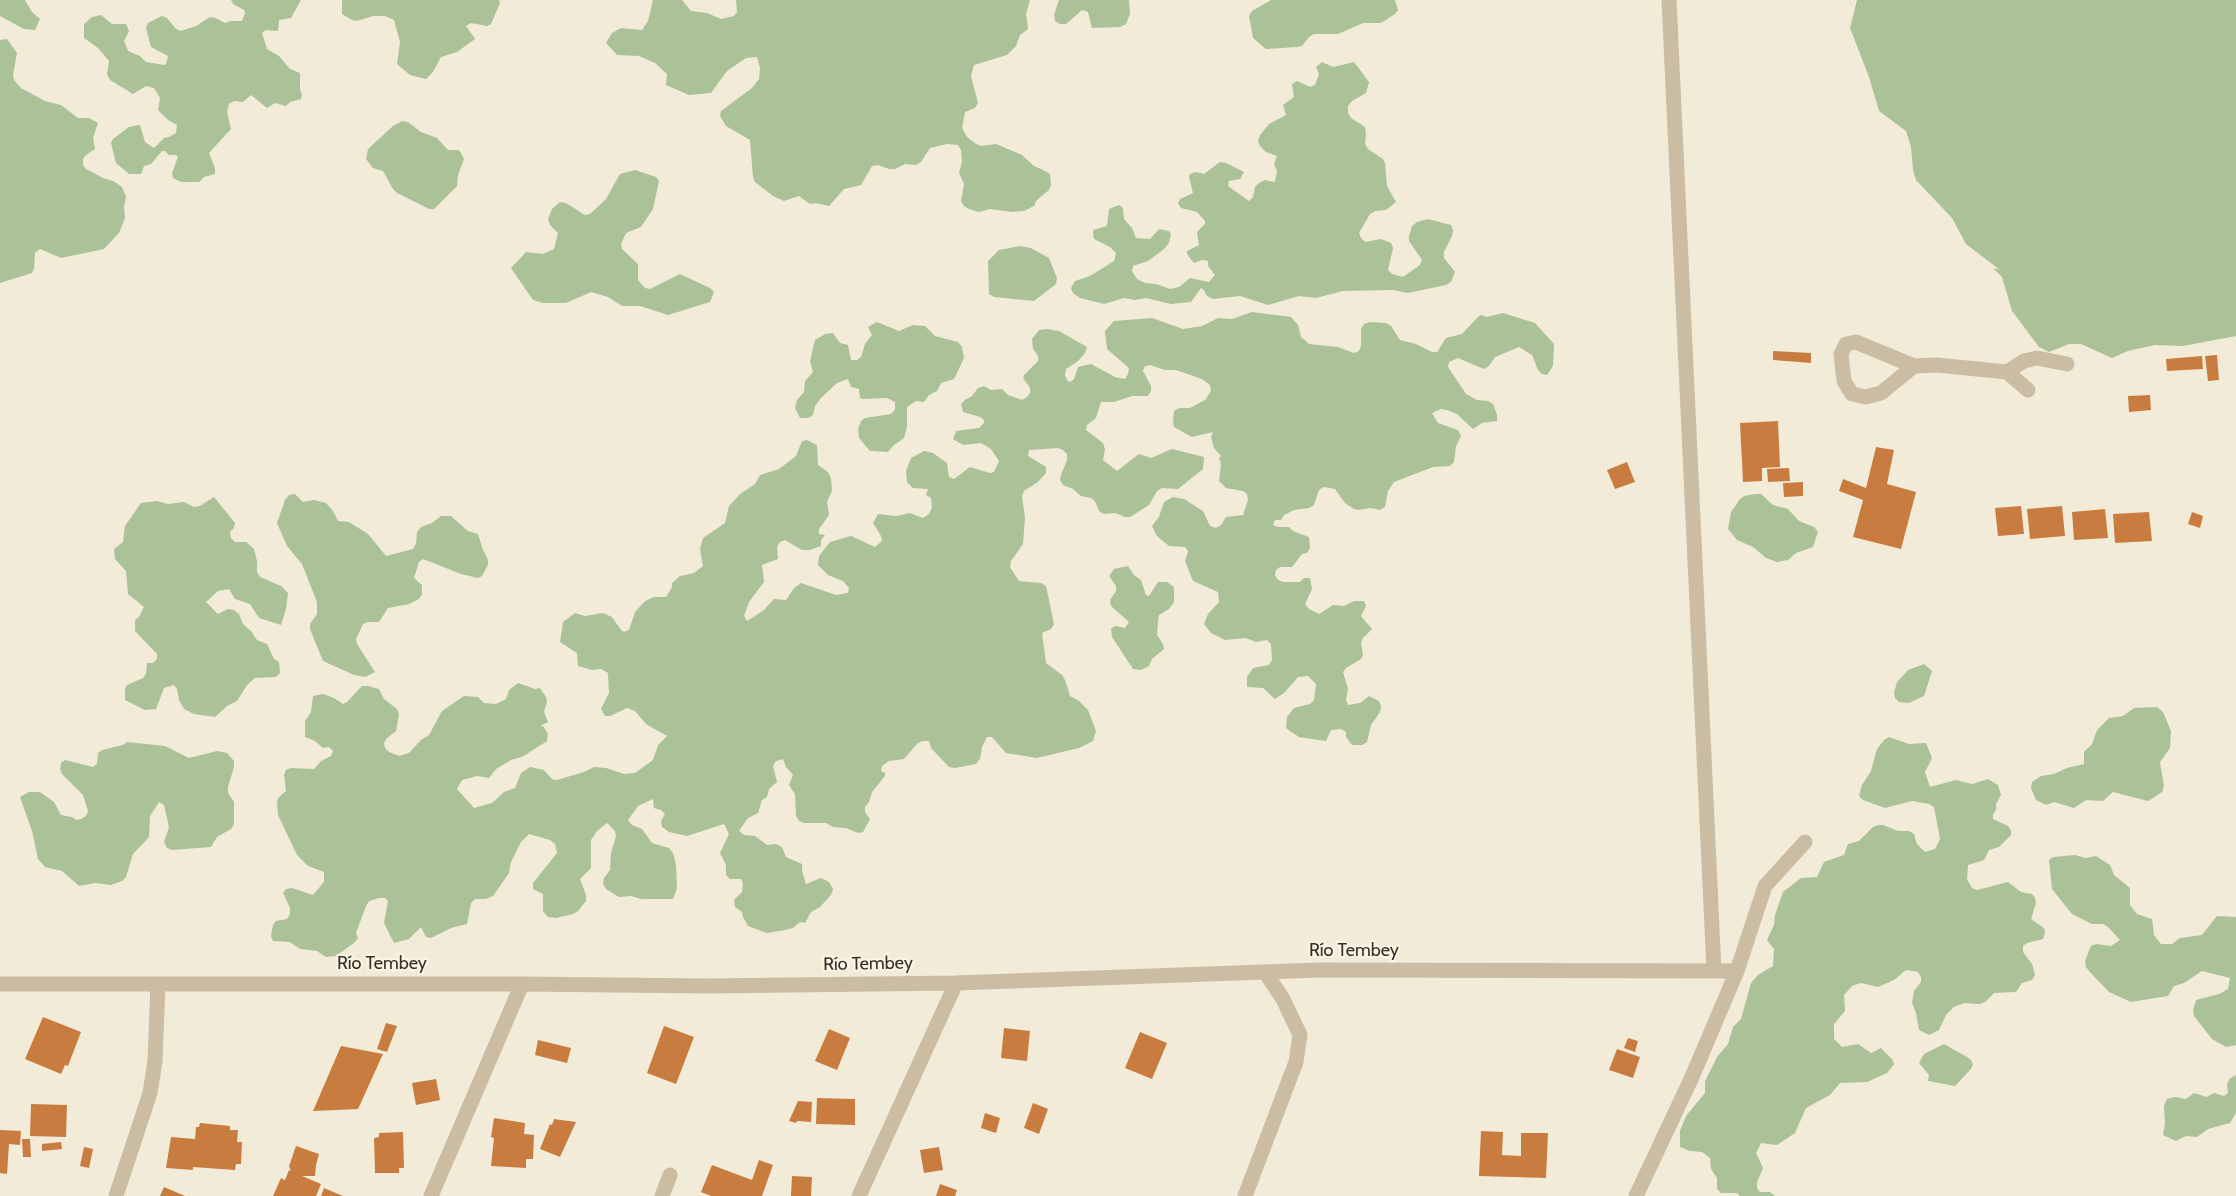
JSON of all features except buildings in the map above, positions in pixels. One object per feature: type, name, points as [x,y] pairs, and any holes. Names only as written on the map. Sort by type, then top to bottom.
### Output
[{"type":"street","points":[[1669,0],[1714,971]]},
{"type":"street","points":[[1914,366],[1881,393],[1866,397],[1852,394],[1844,381],[1841,354],[1846,344],[1857,342],[1914,366],[1937,365],[2007,372],[2028,390]]},
{"type":"street","points":[[2007,372],[2024,361],[2037,358],[2067,364]]},
{"type":"street","points":[[1636,1196],[1692,1077],[1737,971],[1766,886],[1805,842]]},
{"type":"street","name":"Río Tembey","points":[[0,984],[708,986],[956,982],[1320,970],[1737,971]]},
{"type":"street","points":[[1245,1196],[1296,1062],[1300,1035],[1283,999],[1265,972]]},
{"type":"street","points":[[860,1196],[956,982]]},
{"type":"street","points":[[116,1196],[150,1094],[155,1061],[158,984]]},
{"type":"street","points":[[432,1196],[522,984]]},
{"type":"street","points":[[662,1196],[670,1176]]},
{"type":"green space","points":[[0,0],[25,0],[32,12],[40,19],[35,30],[24,29],[0,16]]},
{"type":"green space","points":[[231,0],[301,0],[291,18],[279,20],[278,31],[266,30],[262,33],[267,49],[279,56],[290,69],[300,73],[301,99],[290,102],[286,106],[275,103],[267,108],[251,95],[243,102],[234,101],[229,104],[227,112],[231,129],[209,153],[215,174],[204,177],[199,182],[181,182],[173,178],[172,173],[178,157],[169,155],[165,151],[162,151],[151,164],[144,166],[141,174],[129,174],[116,163],[111,143],[113,139],[129,127],[140,125],[145,142],[154,148],[164,138],[176,133],[177,125],[158,110],[160,98],[154,88],[146,86],[133,94],[110,80],[107,74],[109,61],[98,48],[84,38],[84,24],[92,17],[101,15],[112,24],[126,24],[129,31],[124,41],[128,51],[140,56],[146,62],[164,65],[168,56],[151,47],[146,28],[148,23],[162,16],[181,31],[196,26],[210,17],[225,23],[242,21],[244,10],[233,4]]},
{"type":"green space","points":[[342,0],[499,0],[500,3],[491,24],[487,26],[471,23],[466,26],[475,39],[457,52],[441,57],[433,72],[426,79],[410,75],[397,64],[400,42],[394,20],[385,16],[373,16],[357,21],[352,20],[342,14]]},
{"type":"green space","points":[[653,0],[682,0],[691,11],[707,13],[721,19],[734,16],[737,12],[736,0],[1030,0],[1026,14],[1028,29],[1020,35],[1016,46],[1007,55],[974,65],[971,76],[978,103],[975,108],[965,112],[962,128],[967,137],[976,144],[981,146],[996,144],[1022,155],[1034,166],[1050,174],[1049,190],[1036,201],[1034,206],[1024,211],[990,209],[979,212],[969,209],[961,201],[964,184],[959,173],[962,162],[961,150],[958,145],[947,144],[930,148],[921,162],[916,165],[905,164],[895,169],[872,166],[861,185],[844,189],[829,206],[810,204],[799,196],[784,201],[773,196],[755,182],[750,140],[726,126],[720,116],[721,111],[752,88],[759,79],[760,68],[757,57],[746,58],[727,71],[711,93],[689,95],[666,85],[667,74],[655,63],[639,56],[617,55],[606,43],[612,33],[621,28],[642,30],[648,21]]},
{"type":"green space","points":[[1059,0],[1129,0],[1130,14],[1126,24],[1120,27],[1092,28],[1088,12],[1082,10],[1066,24],[1060,24],[1055,21],[1054,15]]},
{"type":"green space","points":[[1271,0],[1395,0],[1398,10],[1381,23],[1363,23],[1338,34],[1314,34],[1302,46],[1266,49],[1253,38],[1249,16],[1252,11]]},
{"type":"green space","points":[[1857,0],[2236,0],[2236,336],[2183,346],[2155,345],[2128,351],[2112,358],[2081,344],[2069,344],[2049,352],[2039,347],[2012,311],[2002,277],[1993,268],[2000,270],[1966,244],[1952,218],[1916,180],[1906,131],[1879,111],[1850,28]]},
{"type":"green space","points":[[7,39],[17,53],[13,75],[21,88],[45,101],[61,105],[78,118],[89,118],[98,123],[93,138],[95,149],[83,159],[83,165],[86,169],[122,187],[126,197],[125,218],[119,233],[104,249],[61,258],[40,249],[35,253],[32,273],[0,283],[0,40]]},
{"type":"green space","points":[[1322,62],[1333,67],[1354,62],[1369,82],[1366,93],[1348,106],[1348,113],[1351,118],[1365,127],[1365,144],[1368,149],[1383,159],[1387,186],[1396,202],[1386,210],[1370,214],[1359,233],[1361,238],[1365,242],[1381,239],[1391,243],[1393,248],[1388,270],[1392,274],[1403,277],[1420,265],[1422,260],[1409,241],[1412,226],[1428,219],[1451,225],[1452,236],[1444,252],[1444,258],[1455,272],[1451,282],[1408,293],[1393,290],[1343,291],[1316,298],[1299,296],[1268,305],[1240,296],[1213,299],[1207,296],[1201,288],[1191,302],[1171,304],[1146,298],[1135,300],[1124,298],[1104,304],[1080,298],[1073,293],[1071,288],[1075,281],[1090,276],[1114,261],[1116,253],[1110,247],[1094,239],[1093,230],[1107,226],[1109,209],[1119,205],[1123,208],[1124,219],[1132,228],[1136,238],[1150,239],[1159,229],[1169,231],[1171,234],[1169,243],[1164,249],[1148,261],[1133,266],[1132,271],[1137,279],[1170,289],[1179,287],[1190,278],[1209,282],[1215,275],[1208,266],[1208,261],[1202,260],[1194,263],[1187,254],[1187,251],[1199,245],[1197,232],[1205,221],[1197,212],[1181,208],[1178,203],[1180,199],[1193,193],[1190,174],[1196,172],[1204,174],[1220,162],[1226,163],[1244,172],[1240,179],[1229,181],[1228,186],[1249,201],[1259,183],[1265,180],[1275,182],[1277,171],[1274,164],[1277,156],[1266,152],[1260,146],[1258,141],[1260,135],[1269,124],[1286,115],[1283,105],[1294,97],[1292,84],[1297,81],[1310,87],[1315,85],[1319,74],[1316,67]]},
{"type":"green space","points":[[402,121],[437,138],[448,150],[459,150],[464,159],[457,186],[434,209],[429,209],[397,193],[383,171],[373,168],[366,159],[368,149],[393,126]]},
{"type":"green space","points":[[635,170],[656,177],[659,181],[653,209],[641,227],[626,233],[621,244],[622,249],[638,264],[638,280],[645,288],[650,289],[680,274],[710,288],[714,292],[710,302],[668,315],[640,306],[622,306],[608,297],[591,292],[566,303],[543,303],[533,300],[511,268],[526,252],[543,254],[554,249],[558,233],[550,225],[548,219],[552,209],[560,202],[566,203],[585,215],[590,214],[606,199],[620,174]]},
{"type":"green space","points":[[1020,246],[1031,248],[1049,258],[1057,278],[1056,284],[1034,301],[994,297],[989,294],[988,261],[999,250]]},
{"type":"green space","points":[[1252,312],[1291,317],[1298,325],[1301,337],[1309,344],[1338,347],[1354,353],[1359,351],[1361,346],[1361,329],[1364,324],[1370,322],[1386,323],[1391,326],[1400,340],[1437,352],[1446,338],[1462,334],[1481,315],[1487,317],[1503,313],[1535,323],[1554,344],[1553,366],[1547,375],[1538,370],[1532,355],[1519,347],[1495,357],[1484,369],[1458,358],[1449,362],[1448,367],[1466,394],[1477,400],[1493,404],[1497,415],[1497,421],[1482,423],[1473,429],[1457,414],[1447,410],[1441,409],[1432,413],[1438,423],[1458,430],[1461,436],[1456,446],[1454,462],[1450,466],[1433,467],[1394,482],[1388,491],[1385,507],[1380,510],[1354,509],[1345,503],[1335,489],[1324,487],[1319,490],[1314,505],[1294,510],[1284,515],[1281,520],[1275,520],[1273,525],[1289,527],[1309,537],[1310,548],[1307,553],[1302,554],[1292,567],[1280,567],[1276,570],[1275,575],[1283,582],[1300,582],[1304,578],[1310,578],[1312,589],[1305,604],[1309,609],[1319,614],[1333,605],[1344,606],[1354,601],[1364,601],[1366,606],[1361,616],[1372,629],[1361,643],[1363,655],[1361,659],[1343,672],[1348,689],[1346,700],[1348,705],[1360,703],[1369,696],[1379,701],[1381,706],[1380,712],[1371,725],[1367,742],[1362,745],[1352,745],[1346,737],[1346,732],[1341,729],[1331,730],[1326,741],[1299,737],[1290,731],[1286,728],[1287,717],[1294,708],[1310,704],[1314,700],[1316,684],[1308,676],[1298,677],[1284,693],[1275,699],[1263,688],[1247,687],[1247,677],[1253,668],[1269,665],[1272,660],[1271,644],[1267,640],[1256,642],[1246,638],[1225,640],[1211,633],[1204,624],[1208,614],[1219,602],[1218,592],[1193,581],[1185,561],[1188,551],[1185,547],[1169,546],[1157,536],[1152,526],[1159,517],[1164,502],[1173,497],[1184,499],[1203,511],[1210,526],[1216,528],[1226,517],[1243,515],[1248,500],[1247,494],[1226,488],[1219,481],[1221,464],[1219,458],[1221,456],[1214,448],[1211,437],[1213,432],[1192,437],[1174,427],[1174,411],[1179,408],[1190,408],[1205,400],[1211,391],[1210,385],[1202,379],[1176,370],[1165,370],[1150,365],[1145,366],[1143,371],[1151,386],[1148,396],[1132,396],[1114,402],[1101,402],[1096,418],[1087,425],[1086,430],[1103,443],[1105,449],[1103,460],[1117,471],[1139,454],[1151,458],[1172,449],[1204,457],[1203,469],[1178,489],[1162,488],[1157,491],[1149,505],[1130,517],[1125,517],[1115,513],[1104,514],[1099,511],[1095,501],[1091,498],[1081,496],[1073,489],[1063,485],[1060,480],[1067,454],[1063,450],[1058,448],[1029,450],[1028,456],[1046,467],[1046,473],[1038,482],[1024,491],[1022,496],[1025,518],[1023,544],[1011,561],[1010,567],[1019,581],[1041,583],[1046,586],[1054,624],[1051,629],[1042,633],[1046,663],[1062,675],[1070,696],[1088,710],[1096,731],[1093,741],[1079,748],[1037,758],[1006,753],[992,737],[987,737],[980,759],[976,764],[955,768],[949,767],[931,748],[929,741],[922,741],[904,759],[889,761],[882,766],[881,771],[885,773],[885,776],[872,792],[865,807],[865,812],[870,819],[863,832],[858,833],[826,823],[799,821],[796,816],[795,794],[789,785],[793,775],[783,759],[776,761],[773,766],[777,782],[769,789],[767,797],[762,800],[758,813],[748,818],[739,831],[744,835],[755,836],[767,845],[776,844],[782,847],[786,857],[802,864],[806,884],[821,878],[829,882],[833,889],[831,895],[820,907],[811,912],[805,923],[800,922],[793,928],[785,930],[767,933],[748,926],[742,912],[735,907],[734,900],[742,892],[743,883],[741,879],[730,879],[726,875],[726,865],[720,853],[729,834],[724,824],[687,836],[669,832],[662,827],[661,821],[665,814],[654,808],[653,799],[638,806],[628,820],[632,825],[642,829],[652,843],[669,848],[673,853],[677,888],[673,899],[619,897],[606,889],[603,884],[604,878],[610,870],[611,853],[616,836],[615,831],[607,823],[591,840],[591,868],[580,879],[586,901],[573,914],[556,918],[548,917],[543,911],[543,894],[533,889],[533,883],[557,853],[555,844],[550,840],[529,834],[521,842],[511,862],[509,873],[493,896],[486,899],[475,899],[471,903],[467,924],[451,928],[431,938],[426,937],[421,927],[409,939],[394,943],[384,923],[388,901],[385,898],[379,898],[369,901],[366,906],[356,933],[358,938],[336,956],[326,957],[317,951],[300,949],[290,942],[273,941],[271,936],[273,925],[276,921],[287,919],[290,914],[290,908],[283,893],[286,889],[292,888],[313,895],[324,882],[324,872],[308,866],[297,855],[278,815],[277,803],[278,798],[286,791],[284,775],[286,770],[291,768],[314,769],[321,761],[331,756],[333,751],[305,737],[305,721],[311,712],[313,696],[323,694],[343,704],[362,686],[379,689],[384,699],[397,709],[399,714],[396,731],[384,743],[389,752],[399,756],[409,753],[429,735],[442,711],[464,696],[478,697],[484,703],[496,704],[506,699],[509,690],[518,683],[535,689],[540,688],[547,702],[544,712],[548,722],[540,726],[543,726],[548,734],[547,741],[522,757],[511,760],[496,769],[489,778],[477,776],[462,780],[457,789],[474,808],[492,803],[504,792],[515,788],[521,773],[530,767],[544,770],[552,779],[557,780],[594,767],[624,774],[635,773],[653,760],[658,745],[667,736],[646,724],[635,711],[627,708],[605,716],[601,709],[609,693],[608,673],[601,669],[592,670],[578,666],[577,653],[560,642],[563,622],[575,613],[585,616],[603,613],[612,617],[624,632],[629,630],[635,612],[645,601],[654,597],[666,597],[672,583],[680,576],[694,573],[703,566],[700,549],[703,538],[725,523],[729,506],[740,494],[755,484],[760,475],[779,469],[796,456],[802,441],[807,440],[817,445],[818,465],[828,472],[831,478],[832,491],[827,502],[829,515],[819,529],[819,534],[825,535],[821,540],[821,546],[810,550],[802,550],[785,540],[780,542],[777,547],[778,559],[762,565],[764,582],[749,602],[744,616],[747,621],[764,610],[774,599],[786,600],[794,588],[801,583],[836,595],[848,593],[849,588],[843,581],[828,575],[818,565],[819,556],[830,542],[851,536],[875,547],[882,541],[873,523],[878,514],[896,516],[910,513],[923,518],[929,514],[932,507],[931,498],[926,495],[928,489],[913,488],[907,482],[906,471],[911,458],[924,451],[933,453],[947,463],[949,477],[954,479],[970,467],[994,472],[999,461],[991,449],[981,443],[963,445],[953,439],[956,431],[979,428],[984,423],[980,417],[963,412],[961,404],[978,388],[984,386],[991,390],[1002,389],[1008,395],[1022,400],[1027,397],[1030,388],[1023,378],[1038,361],[1032,339],[1039,330],[1059,331],[1087,347],[1078,361],[1066,369],[1065,375],[1070,382],[1074,379],[1078,367],[1091,364],[1115,377],[1125,379],[1129,368],[1107,349],[1105,331],[1114,321],[1152,318],[1183,329],[1202,326],[1218,318],[1232,319]]},
{"type":"green space","points":[[877,322],[899,331],[913,325],[925,326],[935,336],[958,342],[962,347],[964,358],[954,379],[941,383],[937,391],[929,395],[924,402],[916,401],[907,407],[907,427],[904,438],[888,452],[870,451],[859,438],[858,429],[865,418],[891,414],[895,410],[895,402],[887,398],[860,398],[859,389],[851,387],[848,379],[837,383],[820,399],[813,415],[808,418],[800,418],[795,408],[797,400],[804,392],[805,381],[813,372],[810,361],[815,340],[825,334],[833,333],[840,343],[848,345],[851,360],[857,360],[861,357],[865,344],[872,335],[868,327]]},
{"type":"green space","points":[[295,494],[303,502],[314,500],[326,503],[338,521],[349,522],[368,534],[386,556],[413,549],[417,532],[421,527],[441,516],[451,516],[468,531],[478,534],[488,565],[482,576],[478,578],[423,559],[419,562],[414,578],[422,585],[422,594],[419,599],[409,604],[388,608],[379,622],[363,624],[356,639],[357,644],[375,672],[365,677],[354,675],[323,661],[310,629],[310,624],[317,614],[317,602],[302,564],[287,546],[277,523],[285,500],[289,495]]},
{"type":"green space","points":[[1761,494],[1773,505],[1788,509],[1799,521],[1814,527],[1818,532],[1813,547],[1796,553],[1788,560],[1777,562],[1737,540],[1728,529],[1731,512],[1744,496]]},
{"type":"green space","points":[[214,497],[235,523],[230,532],[231,538],[235,542],[246,542],[254,549],[257,572],[260,577],[281,586],[288,593],[281,625],[259,618],[250,604],[235,599],[229,589],[218,591],[206,602],[218,614],[228,609],[239,614],[243,624],[257,640],[267,644],[274,659],[279,662],[280,673],[276,677],[255,678],[247,685],[237,701],[227,706],[215,717],[194,714],[184,709],[174,685],[164,688],[156,709],[145,710],[125,700],[125,689],[127,685],[143,678],[146,674],[147,663],[153,663],[157,659],[157,654],[135,631],[135,620],[144,607],[128,594],[126,571],[115,559],[114,549],[123,542],[125,526],[141,503],[184,502],[194,507]]},
{"type":"green space","points":[[1128,566],[1141,580],[1146,595],[1149,596],[1158,582],[1167,582],[1174,587],[1174,602],[1169,609],[1159,615],[1158,621],[1157,635],[1164,649],[1152,659],[1149,666],[1141,670],[1133,669],[1112,637],[1111,628],[1116,626],[1125,628],[1129,622],[1111,606],[1110,600],[1116,591],[1116,586],[1109,576],[1114,569]]},
{"type":"green space","points":[[1924,664],[1932,671],[1924,696],[1909,703],[1899,702],[1894,693],[1897,682],[1908,670]]},
{"type":"green space","points":[[2157,707],[2163,712],[2171,731],[2170,748],[2160,762],[2164,786],[2162,792],[2148,801],[2113,792],[2103,801],[2086,800],[2074,808],[2054,802],[2046,805],[2036,800],[2031,788],[2032,782],[2041,776],[2084,764],[2084,752],[2092,744],[2097,730],[2109,718],[2123,716],[2134,708]]},
{"type":"green space","points":[[1889,737],[1909,744],[1926,743],[1932,758],[1925,772],[1930,787],[1956,780],[1972,784],[1988,779],[1998,785],[2001,795],[1996,804],[1993,819],[2008,826],[2011,835],[1999,847],[1989,850],[1984,860],[1968,865],[1967,879],[1972,888],[1977,890],[2008,882],[2021,892],[2032,894],[2035,898],[2036,903],[2031,919],[2044,928],[2045,933],[2043,939],[2023,946],[2023,952],[2032,964],[2035,975],[2032,980],[2022,983],[2016,992],[1994,993],[1980,1004],[1964,1003],[1954,1007],[1946,1015],[1939,1030],[1929,1035],[1919,1030],[1912,1003],[1914,991],[1921,982],[1918,972],[1906,970],[1894,980],[1878,987],[1861,983],[1852,986],[1844,995],[1845,1011],[1834,1024],[1834,1039],[1842,1047],[1858,1044],[1871,1053],[1881,1048],[1894,1064],[1887,1073],[1867,1082],[1840,1083],[1830,1095],[1806,1108],[1795,1133],[1777,1145],[1761,1143],[1756,1153],[1763,1168],[1757,1188],[1760,1192],[1770,1192],[1775,1196],[1740,1196],[1737,1193],[1721,1193],[1717,1189],[1717,1178],[1711,1169],[1710,1158],[1702,1152],[1680,1147],[1680,1131],[1686,1116],[1705,1093],[1705,1081],[1717,1057],[1728,1044],[1733,1027],[1741,1019],[1751,983],[1758,975],[1773,966],[1774,949],[1767,940],[1774,925],[1783,892],[1801,878],[1817,877],[1824,862],[1844,855],[1848,844],[1859,841],[1878,825],[1898,831],[1909,831],[1914,834],[1917,844],[1925,852],[1935,849],[1940,839],[1934,807],[1929,804],[1912,801],[1885,808],[1863,800],[1859,796],[1862,785],[1871,771],[1877,749]]},
{"type":"green space","points":[[127,742],[165,746],[189,758],[217,751],[227,753],[234,761],[228,793],[234,802],[234,824],[231,829],[217,837],[211,847],[172,850],[167,848],[164,842],[169,827],[164,805],[159,802],[150,816],[149,837],[133,854],[126,877],[111,885],[95,883],[79,886],[62,871],[45,867],[38,859],[32,831],[20,797],[29,792],[40,792],[54,802],[61,815],[76,820],[81,819],[88,811],[83,795],[62,774],[61,763],[65,760],[93,767],[97,764],[98,753],[102,750]]},
{"type":"green space","points":[[2075,855],[2086,858],[2096,856],[2110,865],[2114,875],[2130,888],[2130,905],[2133,909],[2137,914],[2152,919],[2154,935],[2161,944],[2172,944],[2180,938],[2202,935],[2217,916],[2236,917],[2236,1045],[2226,1047],[2212,1039],[2194,1016],[2193,1010],[2196,1000],[2219,994],[2228,989],[2230,978],[2202,971],[2184,983],[2174,986],[2168,996],[2131,1002],[2109,992],[2089,971],[2085,961],[2091,946],[2096,944],[2111,946],[2120,940],[2103,924],[2092,924],[2072,914],[2052,889],[2049,860],[2053,857]]},
{"type":"green space","points":[[1944,1044],[1967,1057],[1973,1065],[1955,1086],[1928,1081],[1929,1075],[1919,1063],[1924,1054]]},
{"type":"green space","points":[[2236,1075],[2236,1113],[2230,1123],[2208,1129],[2197,1137],[2186,1136],[2176,1141],[2163,1135],[2164,1106],[2167,1099],[2175,1097],[2186,1099],[2194,1093],[2207,1097],[2214,1093],[2224,1096],[2228,1093],[2229,1079]]}]
